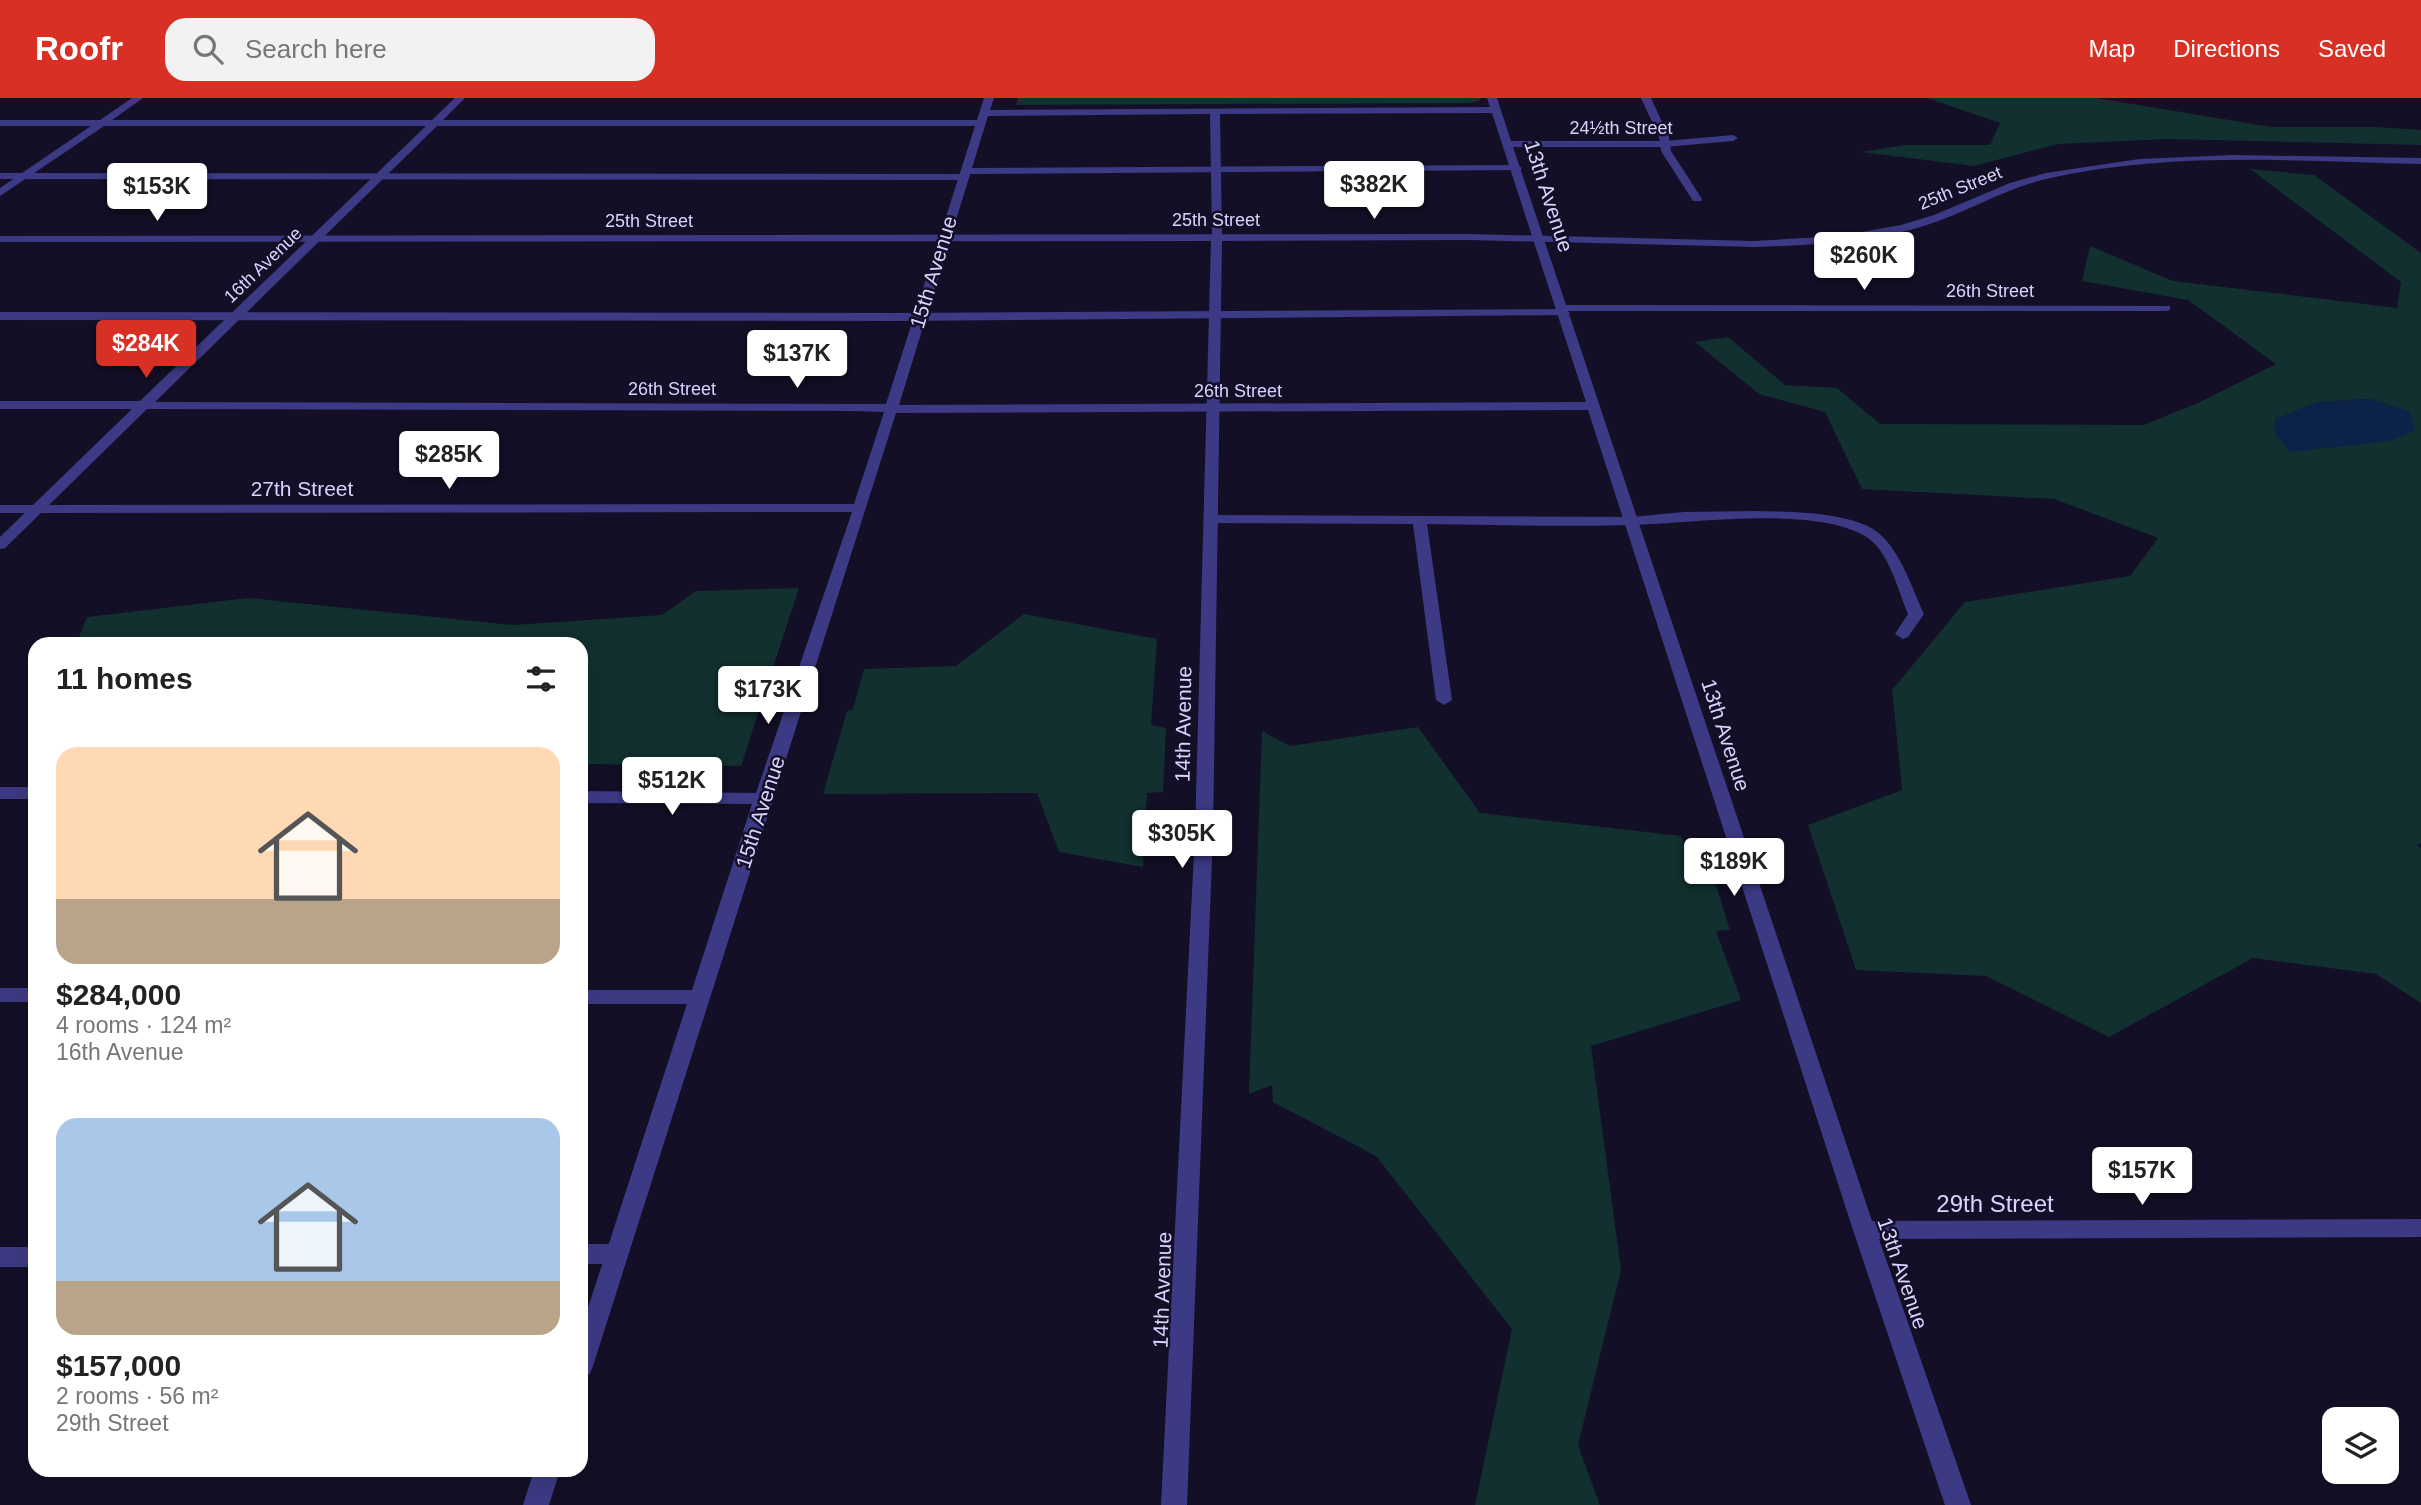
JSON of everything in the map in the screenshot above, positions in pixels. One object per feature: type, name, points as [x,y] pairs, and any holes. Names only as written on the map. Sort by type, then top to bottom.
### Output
[{"type":"street","points":[[0,193],[138,98]]},
{"type":"street","name":"16th Avenue","points":[[0,545],[460,98]]},
{"type":"street","name":"13th Avenue","points":[[1492,98],[1540,237],[1864,1230],[1958,1505]]},
{"type":"street","points":[[1646,98],[1666,151],[1697,199]]},
{"type":"street","points":[[0,123],[435,123],[985,111],[1496,110]]},
{"type":"street","name":"15th Avenue","points":[[588,1344],[763,799],[860,509],[985,111]]},
{"type":"street","name":"14th Avenue","points":[[1174,1505],[1203,833],[1217,237],[1215,112]]},
{"type":"street","name":"24½th Street","points":[[1508,144],[1665,144],[1733,138]]},
{"type":"street","name":"25th Street","points":[[0,239],[1540,237],[1694,244],[1791,242],[1896,229],[1923,222],[2032,180],[2115,165],[2230,158],[2421,162]]},
{"type":"street","points":[[0,176],[965,174],[1517,168]]},
{"type":"street","name":"26th Street","points":[[0,316],[919,317],[2166,308]]},
{"type":"street","name":"26th Street","points":[[0,405],[891,409],[1595,406]]},
{"type":"street","name":"27th Street","points":[[0,509],[860,509]]},
{"type":"street","points":[[1211,519],[1420,522],[1632,521],[1666,516],[1816,517],[1859,527],[1882,544],[1916,614],[1903,634]]},
{"type":"street","points":[[1420,522],[1444,700]]},
{"type":"street","points":[[0,793],[28,793]]},
{"type":"street","points":[[588,797],[763,799]]},
{"type":"street","points":[[0,995],[28,995]]},
{"type":"street","points":[[588,997],[701,997]]},
{"type":"street","name":"29th Street","points":[[1864,1230],[2421,1228]]},
{"type":"street","points":[[588,1254],[617,1254]]},
{"type":"street","points":[[0,1257],[28,1256]]},
{"type":"street","points":[[536,1505],[545,1477]]},
{"type":"green space","points":[[1018,98],[1481,100],[1471,103],[1016,105]]},
{"type":"green space","points":[[1927,98],[2096,98],[2272,127],[2421,130],[2421,145],[2169,139],[2058,144],[1974,166],[1861,152],[1905,145],[1990,145],[2000,123]]},
{"type":"green space","points":[[2250,169],[2314,175],[2421,253],[2421,843],[2417,845],[2421,848],[2421,1003],[2376,974],[2253,958],[2109,1037],[1986,976],[1856,970],[1808,825],[1902,790],[1892,690],[1965,602],[2130,576],[2158,538],[2054,499],[1862,489],[1825,412],[1759,394],[1695,342],[1728,337],[1785,385],[1837,388],[1880,424],[2144,425],[2200,402],[2276,364],[2188,300],[2082,281],[2090,246],[2173,281],[2397,308],[2401,282]],"holes":[[[2370,399],[2409,412],[2414,431],[2317,402]]]},
{"type":"green space","points":[[799,588],[741,766],[588,764],[588,637],[79,637],[87,617],[248,598],[513,625],[662,615],[696,591]]},
{"type":"green space","points":[[1024,614],[1157,639],[1151,725],[1166,728],[1163,792],[1147,793],[1143,867],[1059,852],[1037,793],[823,794],[847,711],[853,709],[864,669],[956,666]]},
{"type":"green space","points":[[1418,727],[1480,813],[1681,836],[1692,865],[1710,866],[1730,930],[1716,931],[1741,1000],[1591,1046],[1621,1270],[1578,1445],[1600,1505],[1475,1505],[1512,1329],[1376,1156],[1273,1102],[1272,1085],[1249,1094],[1262,731],[1290,746]]},
{"type":"water","points":[[2370,399],[2409,411],[2415,431],[2388,441],[2290,452],[2274,432],[2275,419],[2317,402]]}]
